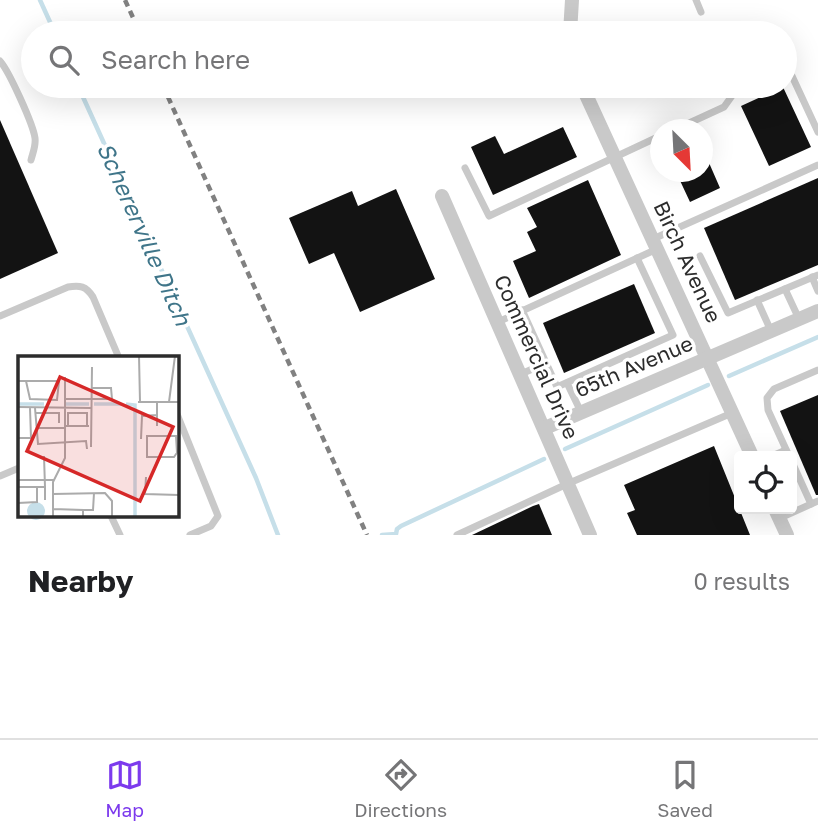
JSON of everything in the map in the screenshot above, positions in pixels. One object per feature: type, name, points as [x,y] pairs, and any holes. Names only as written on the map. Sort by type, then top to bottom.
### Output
[{"type":"street","points":[[571,21],[572,0]]},
{"type":"street","name":"Birch Avenue","points":[[588,98],[750,451]]},
{"type":"street","name":"Commercial Drive","points":[[442,196],[590,535]]},
{"type":"street","name":"65th Avenue","points":[[545,428],[818,311]]},
{"type":"street","points":[[778,514],[787,535]]},
{"type":"lane","points":[[696,0],[701,12]]},
{"type":"lane","points":[[0,61],[9,75],[35,136],[31,160]]},
{"type":"lane","points":[[797,87],[818,132]]},
{"type":"lane","points":[[697,119],[723,107],[730,98]]},
{"type":"lane","points":[[465,168],[489,216],[650,140]]},
{"type":"lane","points":[[498,321],[637,258],[655,244],[818,165]]},
{"type":"lane","points":[[700,256],[728,313],[815,276],[818,291]]},
{"type":"lane","points":[[522,310],[557,387],[567,383],[673,335],[637,258]]},
{"type":"lane","points":[[0,316],[68,287],[79,285],[88,288],[118,356]]},
{"type":"lane","points":[[785,289],[799,319]]},
{"type":"lane","points":[[660,307],[680,297]]},
{"type":"lane","points":[[757,300],[771,331]]},
{"type":"lane","points":[[521,374],[546,363]]},
{"type":"lane","points":[[787,451],[768,410],[767,398],[774,389],[818,370]]},
{"type":"lane","points":[[567,383],[581,412]]},
{"type":"lane","points":[[457,535],[567,484],[733,413]]},
{"type":"lane","points":[[178,416],[218,516],[211,526],[190,535]]},
{"type":"lane","points":[[0,476],[18,468]]},
{"type":"lane","points":[[797,471],[815,503],[797,508]]},
{"type":"lane","points":[[112,518],[120,535]]},
{"type":"building","points":[[759,98],[788,98],[811,147],[769,166],[741,106]]},
{"type":"building","points":[[0,120],[58,253],[0,279]]},
{"type":"building","points":[[563,127],[577,157],[493,195],[471,147],[495,136],[504,154]]},
{"type":"building","points":[[713,172],[720,188],[690,202],[681,182],[713,182]]},
{"type":"building","points":[[818,178],[818,265],[735,300],[704,228]]},
{"type":"building","points":[[588,180],[621,255],[529,298],[513,261],[536,251],[527,232],[537,227],[527,208]]},
{"type":"building","points":[[396,189],[435,279],[360,312],[334,253],[309,264],[289,218],[352,191],[358,206]]},
{"type":"building","points":[[634,284],[655,333],[564,373],[543,323]]},
{"type":"building","points":[[818,395],[818,495],[816,495],[780,411]]},
{"type":"building","points":[[714,446],[734,495],[734,514],[742,514],[750,535],[637,535],[627,513],[635,510],[624,485]]},
{"type":"building","points":[[539,504],[552,535],[472,535],[533,506]]},
{"type":"waterway","name":"Schererville Ditch","points":[[40,0],[50,21]]},
{"type":"waterway","name":"Schererville Ditch","points":[[83,98],[256,478],[278,535]]},
{"type":"waterway","name":"Schererville Ditch","points":[[729,376],[818,337]]},
{"type":"waterway","name":"Schererville Ditch","points":[[565,449],[708,385]]},
{"type":"waterway","name":"Schererville Ditch","points":[[382,535],[396,534],[401,526],[544,459]]},
{"type":"railway","points":[[125,0],[135,21]]},
{"type":"railway","points":[[168,98],[367,535]]}]
